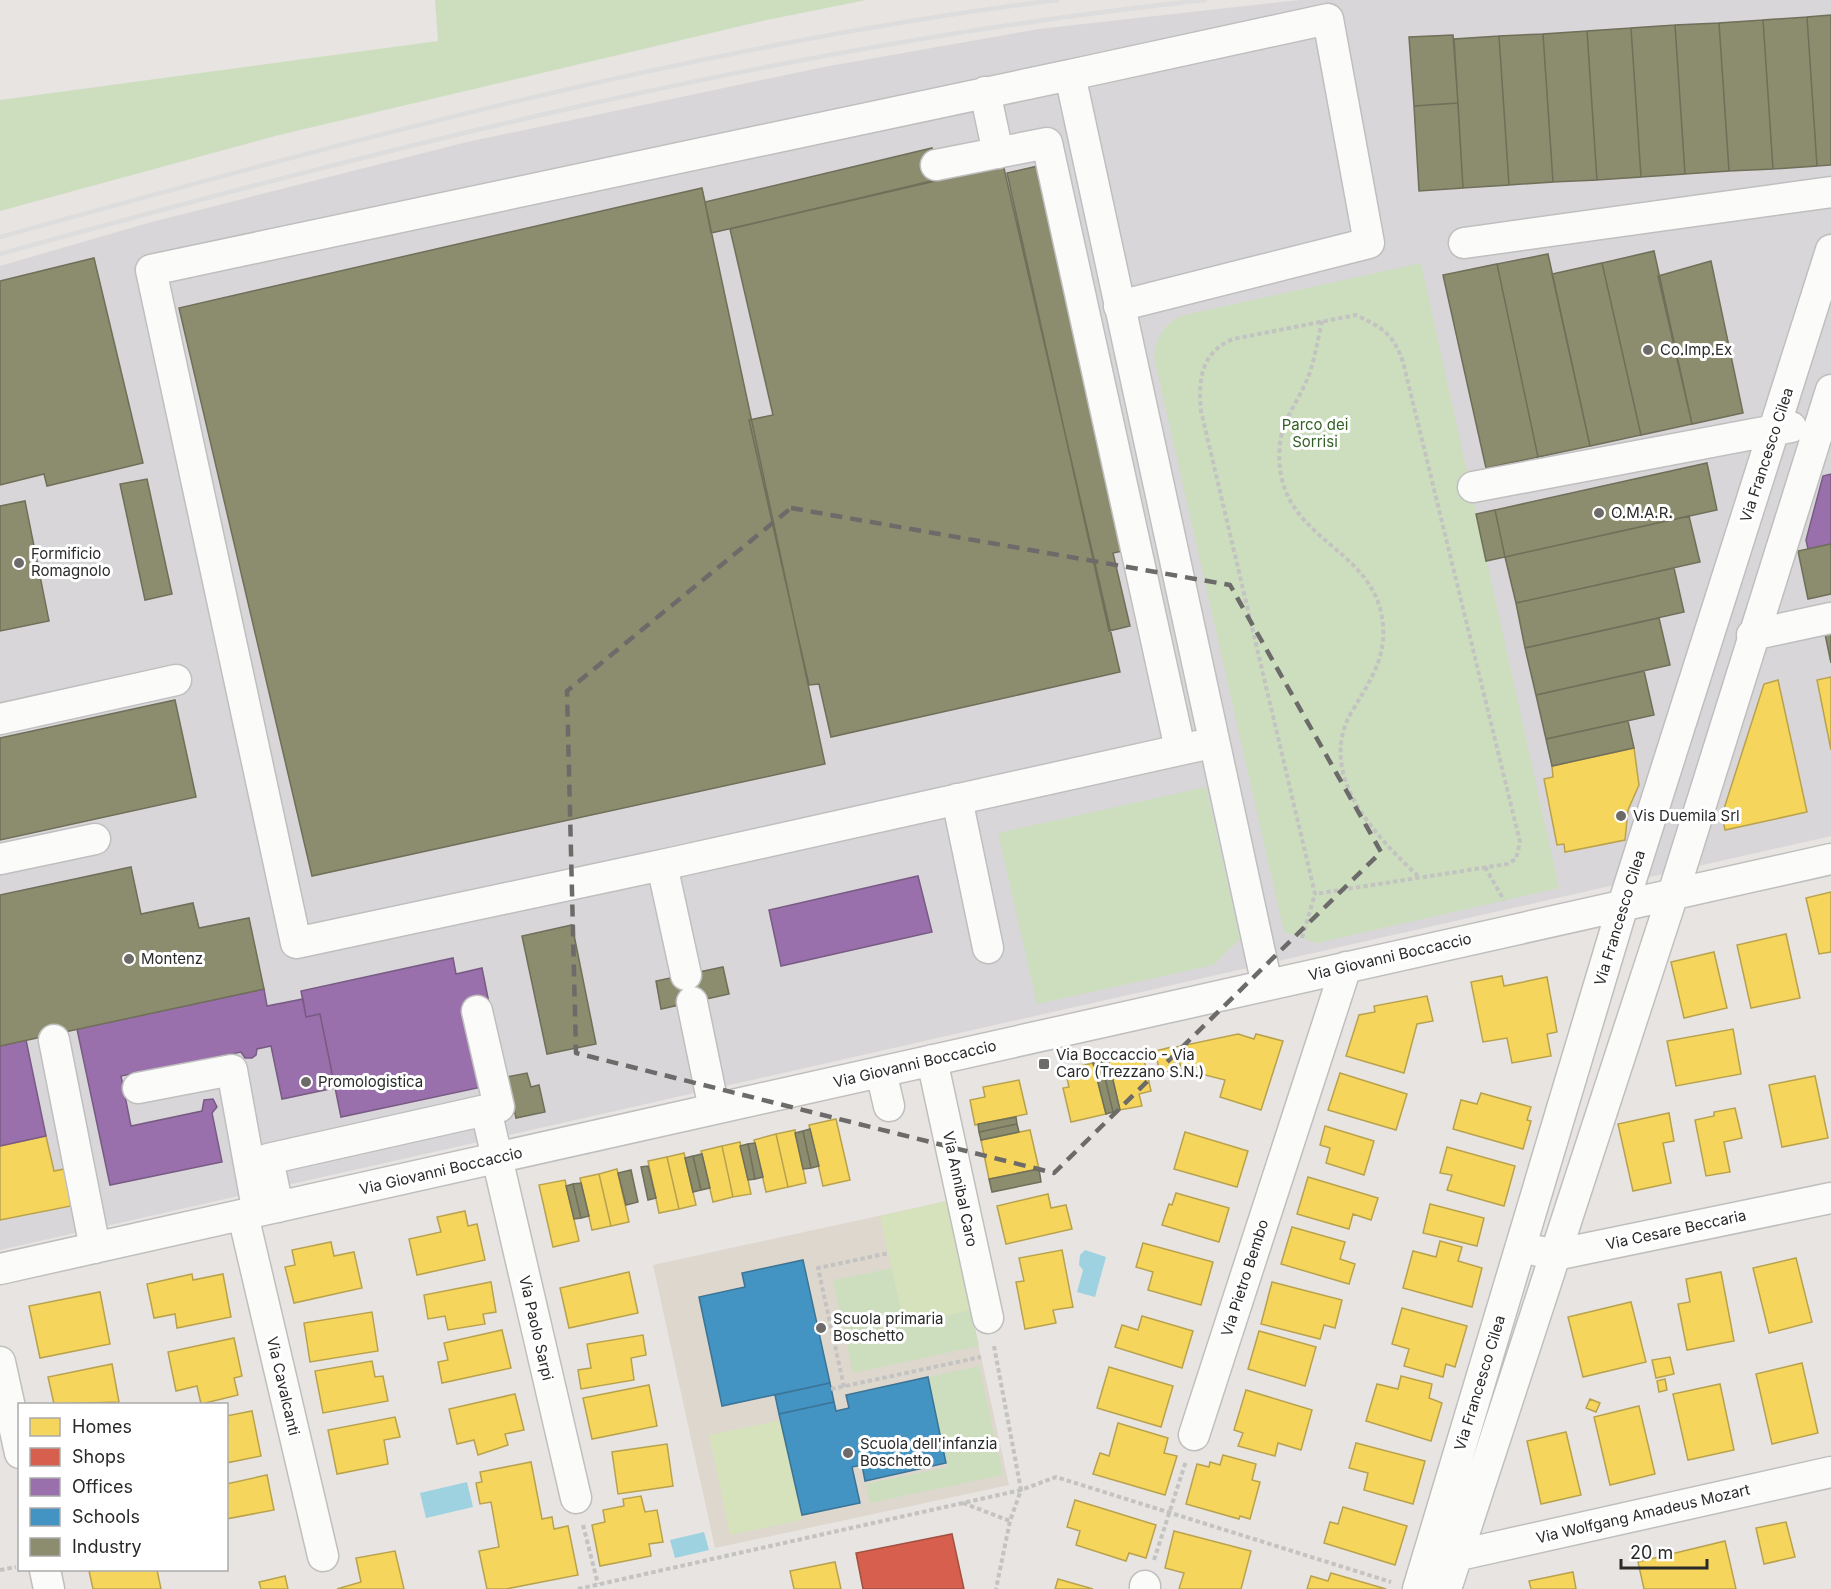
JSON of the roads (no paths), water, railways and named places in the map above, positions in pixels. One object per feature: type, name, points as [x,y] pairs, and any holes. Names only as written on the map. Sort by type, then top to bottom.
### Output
[{"type":"street","points":[[1119,306],[1369,243],[1328,20],[151,270],[296,943],[662,865],[1214,742]]},
{"type":"street","points":[[1070,75],[1267,985]]},
{"type":"street","points":[[986,92],[998,153]]},
{"type":"street","points":[[936,165],[1047,143],[1180,750]]},
{"type":"street","points":[[1464,243],[1831,192]]},
{"type":"street","name":"Via Francesco Cilea","points":[[1405,1586],[1521,1246],[1623,905],[1831,250]]},
{"type":"street","name":"Via Francesco Cilea","points":[[1446,1589],[1673,894],[1752,635],[1826,421],[1831,390]]},
{"type":"street","points":[[1473,487],[1826,421]]},
{"type":"street","points":[[1752,635],[1831,618]]},
{"type":"street","points":[[0,719],[176,680]]},
{"type":"street","points":[[957,799],[988,948]]},
{"type":"street","points":[[0,859],[95,839]]},
{"type":"street","name":"Via Giovanni Boccaccio","points":[[0,1269],[1831,859]]},
{"type":"street","points":[[662,865],[714,1109]]},
{"type":"street","name":"Via Pietro Bembo","points":[[1194,1436],[1346,967]]},
{"type":"street","points":[[259,1211],[268,1159],[499,1107],[477,1011]]},
{"type":"street","points":[[54,1040],[95,1248]]},
{"type":"street","name":"Via Annibal Caro","points":[[932,1060],[988,1318]]},
{"type":"street","points":[[138,1088],[232,1070],[259,1211]]},
{"type":"street","points":[[881,1072],[889,1106]]},
{"type":"street","name":"Via Paolo Sarpi","points":[[486,1110],[576,1498]]},
{"type":"street","name":"Via Cesare Beccaria","points":[[1521,1246],[1555,1255],[1831,1198]]},
{"type":"street","name":"Via Cavalcanti","points":[[259,1211],[323,1556]]},
{"type":"street","points":[[0,1362],[18,1443]]},
{"type":"street","name":"Via Wolfgang Amadeus Mozart","points":[[1455,1556],[1831,1472]]},
{"type":"street","points":[[45,1571],[49,1589]]},
{"type":"water","points":[[1085,1250],[1106,1257],[1095,1297],[1077,1292],[1083,1270],[1079,1265],[1080,1255]]},
{"type":"water","points":[[467,1482],[473,1507],[426,1518],[420,1493]]},
{"type":"water","points":[[704,1532],[709,1550],[675,1558],[670,1540]]},
{"type":"railway","points":[[0,237],[393,132],[657,69],[923,19],[1057,0]]},
{"type":"railway","points":[[0,254],[299,174],[597,102],[898,43],[1051,19],[1205,0]]},
{"type":"place","name":"Co.Imp.Ex","points":[[1648,350]]},
{"type":"place","name":"O.M.A.R.","points":[[1599,513]]},
{"type":"place","name":"Formificio Romagnolo","points":[[19,563]]},
{"type":"place","name":"Vis Duemila Srl","points":[[1621,816]]},
{"type":"place","name":"Montenz","points":[[129,959]]},
{"type":"place","name":"Via Boccaccio - Via Caro (Trezzano S.N.)","points":[[1044,1064]]},
{"type":"place","name":"Promologistica","points":[[306,1082]]},
{"type":"place","name":"Scuola primaria Boschetto","points":[[821,1328]]},
{"type":"place","name":"Scuola dell'infanzia Boschetto","points":[[848,1453]]},
{"type":"park label","name":"Parco dei Sorrisi","points":[[1315,434]]}]
